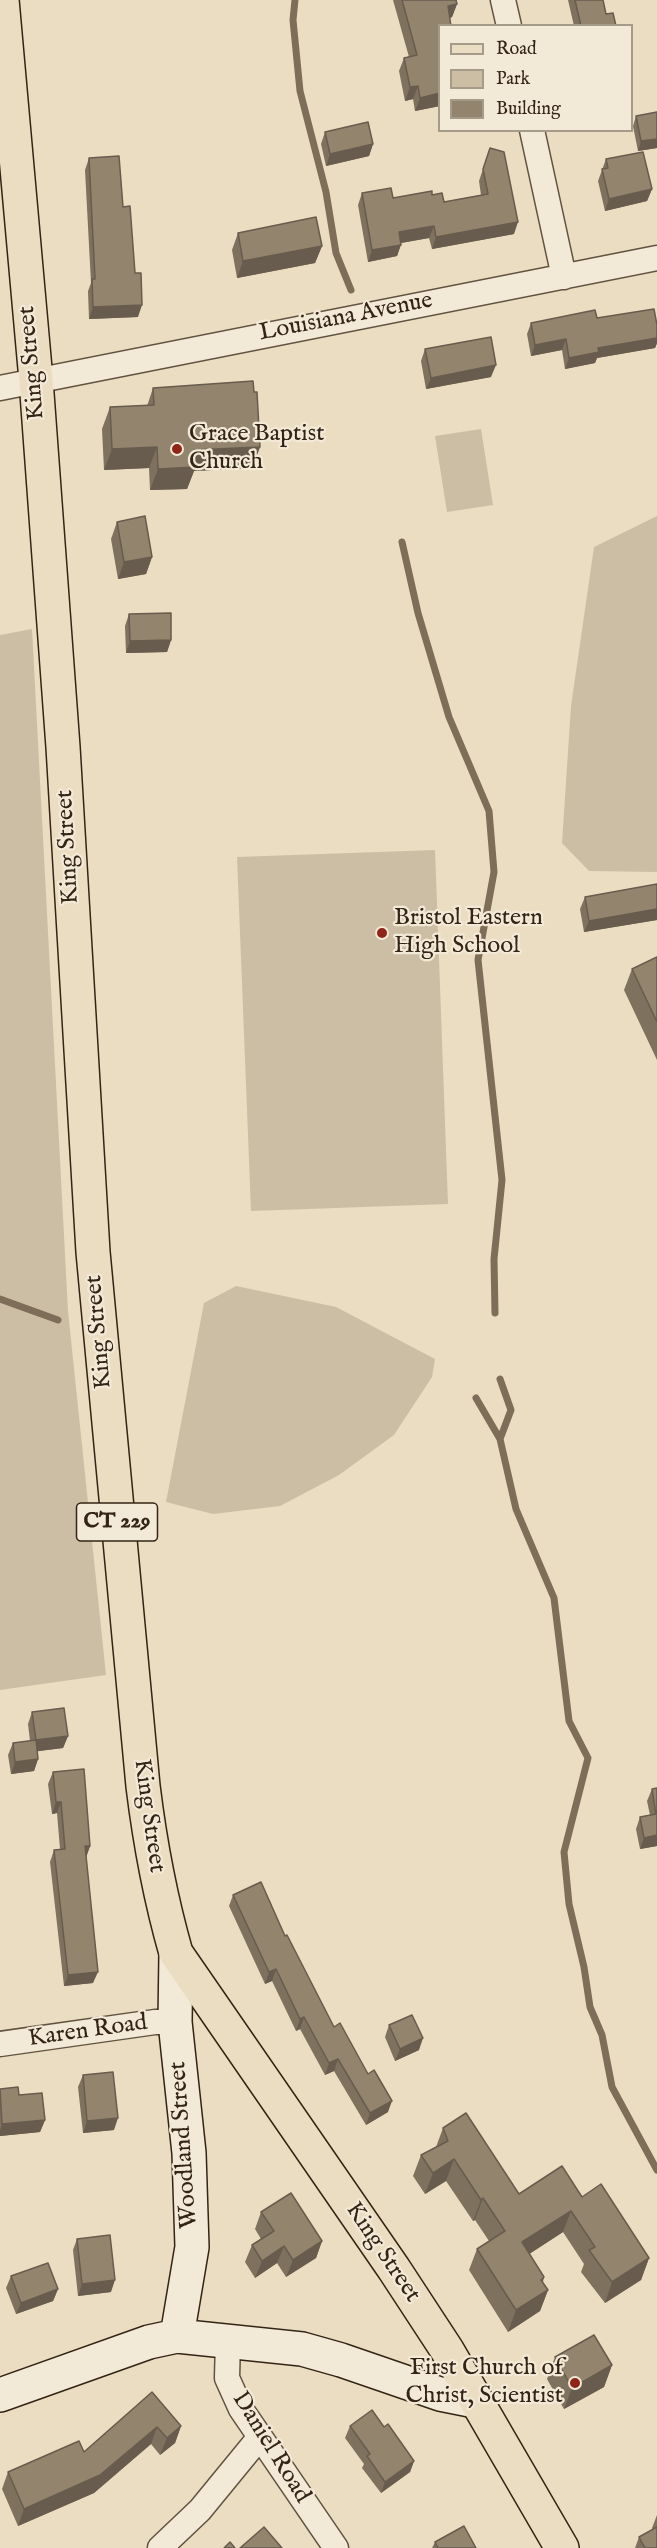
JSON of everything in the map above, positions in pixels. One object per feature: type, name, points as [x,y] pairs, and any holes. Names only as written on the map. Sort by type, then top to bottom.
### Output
[{"type":"main road","name":"King Street","points":[[2,0],[36,380],[63,747],[93,1251],[151,1853],[161,1899],[176,1953],[394,2269],[447,2350],[562,2548]]},
{"type":"street","points":[[503,0],[509,24]]},
{"type":"street","points":[[532,132],[564,276]]},
{"type":"street","name":"Louisiana Avenue","points":[[0,388],[657,258]]},
{"type":"street","name":"Woodland Street","points":[[176,1953],[175,2022],[189,2153],[192,2247],[177,2336]]},
{"type":"street","name":"Karen Road","points":[[0,2044],[155,2022],[175,2022]]},
{"type":"street","points":[[0,2395],[149,2342],[177,2336],[302,2349],[440,2394],[475,2401]]},
{"type":"street","name":"Daniel Road","points":[[228,2340],[227,2378],[241,2409],[336,2548]]},
{"type":"street","points":[[160,2548],[200,2510],[259,2438]]},
{"type":"green space","points":[[481,429],[493,505],[447,512],[435,436]]},
{"type":"green space","points":[[657,516],[657,872],[589,871],[562,843],[571,706],[594,547]]},
{"type":"green space","points":[[32,629],[68,1311],[106,1675],[0,1690],[0,635]]},
{"type":"green space","points":[[435,850],[448,1204],[251,1211],[237,857]]},
{"type":"green space","points":[[236,1286],[336,1307],[435,1359],[432,1377],[394,1435],[339,1475],[280,1506],[213,1514],[166,1502],[204,1303]]},
{"type":"building","points":[[402,0],[456,0],[457,4],[448,6],[451,24],[438,24],[438,94],[420,98],[418,86],[410,87],[404,58],[417,55]]},
{"type":"building","points":[[575,0],[603,0],[606,14],[613,13],[616,24],[581,24]]},
{"type":"building","points":[[657,112],[657,139],[641,141],[636,116]]},
{"type":"building","points":[[368,122],[373,144],[330,154],[325,132]]},
{"type":"building","points":[[490,148],[504,152],[518,222],[436,237],[434,226],[399,232],[401,245],[372,250],[362,193],[391,188],[393,198],[432,191],[432,195],[442,193],[444,202],[488,194],[483,169]]},
{"type":"building","points":[[643,152],[652,189],[609,199],[602,169],[608,168],[606,159]]},
{"type":"building","points":[[119,156],[123,207],[130,206],[135,273],[141,273],[142,305],[93,307],[92,279],[95,279],[89,158]]},
{"type":"building","points":[[316,217],[322,246],[243,261],[238,233]]},
{"type":"building","points":[[654,309],[657,338],[598,348],[599,352],[569,358],[566,339],[535,345],[531,323],[595,310],[597,318]]},
{"type":"building","points":[[491,337],[496,365],[431,378],[425,349]]},
{"type":"building","name":"Grace Baptist Church","points":[[253,381],[254,392],[257,392],[260,447],[194,450],[195,467],[158,469],[157,447],[112,449],[110,407],[154,405],[153,388]]},
{"type":"building","points":[[145,516],[152,557],[124,562],[117,522]]},
{"type":"building","points":[[171,613],[171,640],[130,641],[129,614]]},
{"type":"building","points":[[657,884],[657,909],[589,921],[585,897]]},
{"type":"building","points":[[657,957],[657,1022],[632,969]]},
{"type":"building","points":[[64,1708],[68,1736],[36,1740],[32,1712]]},
{"type":"building","points":[[36,1740],[38,1759],[15,1762],[13,1743]]},
{"type":"building","points":[[84,1769],[90,1846],[85,1846],[98,1972],[68,1975],[54,1850],[65,1849],[61,1802],[56,1802],[53,1772]]},
{"type":"building","points":[[657,1788],[657,1835],[644,1838],[640,1817],[656,1814],[652,1789]]},
{"type":"building","points":[[261,1882],[285,1936],[287,1935],[334,2027],[340,2023],[368,2074],[374,2070],[392,2101],[370,2113],[338,2059],[329,2063],[304,2017],[300,2019],[276,1969],[269,1972],[233,1895]]},
{"type":"building","points":[[412,2015],[423,2038],[400,2049],[389,2025]]},
{"type":"building","points":[[113,2072],[118,2118],[87,2121],[83,2075]]},
{"type":"building","points":[[18,2087],[19,2095],[42,2093],[45,2120],[2,2124],[0,2089]]},
{"type":"building","points":[[466,2113],[519,2194],[562,2166],[582,2197],[601,2184],[649,2258],[612,2282],[589,2250],[595,2247],[571,2211],[522,2242],[544,2277],[541,2280],[548,2290],[516,2310],[477,2249],[505,2231],[454,2159],[433,2173],[421,2155],[448,2141],[443,2128]]},
{"type":"building","points":[[291,2193],[322,2241],[293,2260],[284,2246],[262,2261],[252,2245],[274,2231],[261,2212]]},
{"type":"building","points":[[110,2235],[115,2280],[82,2284],[77,2239]]},
{"type":"building","points":[[48,2263],[58,2289],[21,2303],[11,2276]]},
{"type":"building","points":[[594,2335],[612,2365],[572,2388],[555,2357]]},
{"type":"building","points":[[152,2392],[181,2426],[167,2438],[157,2427],[100,2475],[24,2509],[8,2472],[79,2441],[84,2452]]},
{"type":"building","points":[[372,2410],[384,2427],[388,2424],[414,2461],[385,2482],[367,2456],[370,2454],[350,2426]]},
{"type":"building","points":[[464,2526],[476,2548],[438,2548],[435,2542]]},
{"type":"building","points":[[264,2527],[282,2548],[240,2548]]},
{"type":"building","points":[[657,2527],[657,2548],[645,2548],[639,2537]]},
{"type":"building","points":[[230,2542],[235,2548],[224,2548]]},
{"type":"waterway","points":[[295,0],[293,20],[300,91],[326,192],[336,253],[351,290]]},
{"type":"waterway","points":[[402,542],[418,613],[449,717],[489,811],[494,872],[478,960],[502,1180],[494,1259],[495,1313]]},
{"type":"waterway","points":[[0,1299],[58,1320]]},
{"type":"waterway","points":[[500,1379],[511,1410],[500,1439],[516,1509],[554,1598],[569,1721],[588,1758],[564,1852],[569,1904],[584,1967],[590,2007],[602,2035],[612,2087],[657,2170]]},
{"type":"waterway","points":[[476,1398],[500,1439]]},
{"type":"place","name":"Grace Baptist Church","points":[[177,449]]},
{"type":"place","name":"Bristol Eastern High School","points":[[382,933]]},
{"type":"place","name":"First Church of Christ, Scientist","points":[[575,2383]]}]
